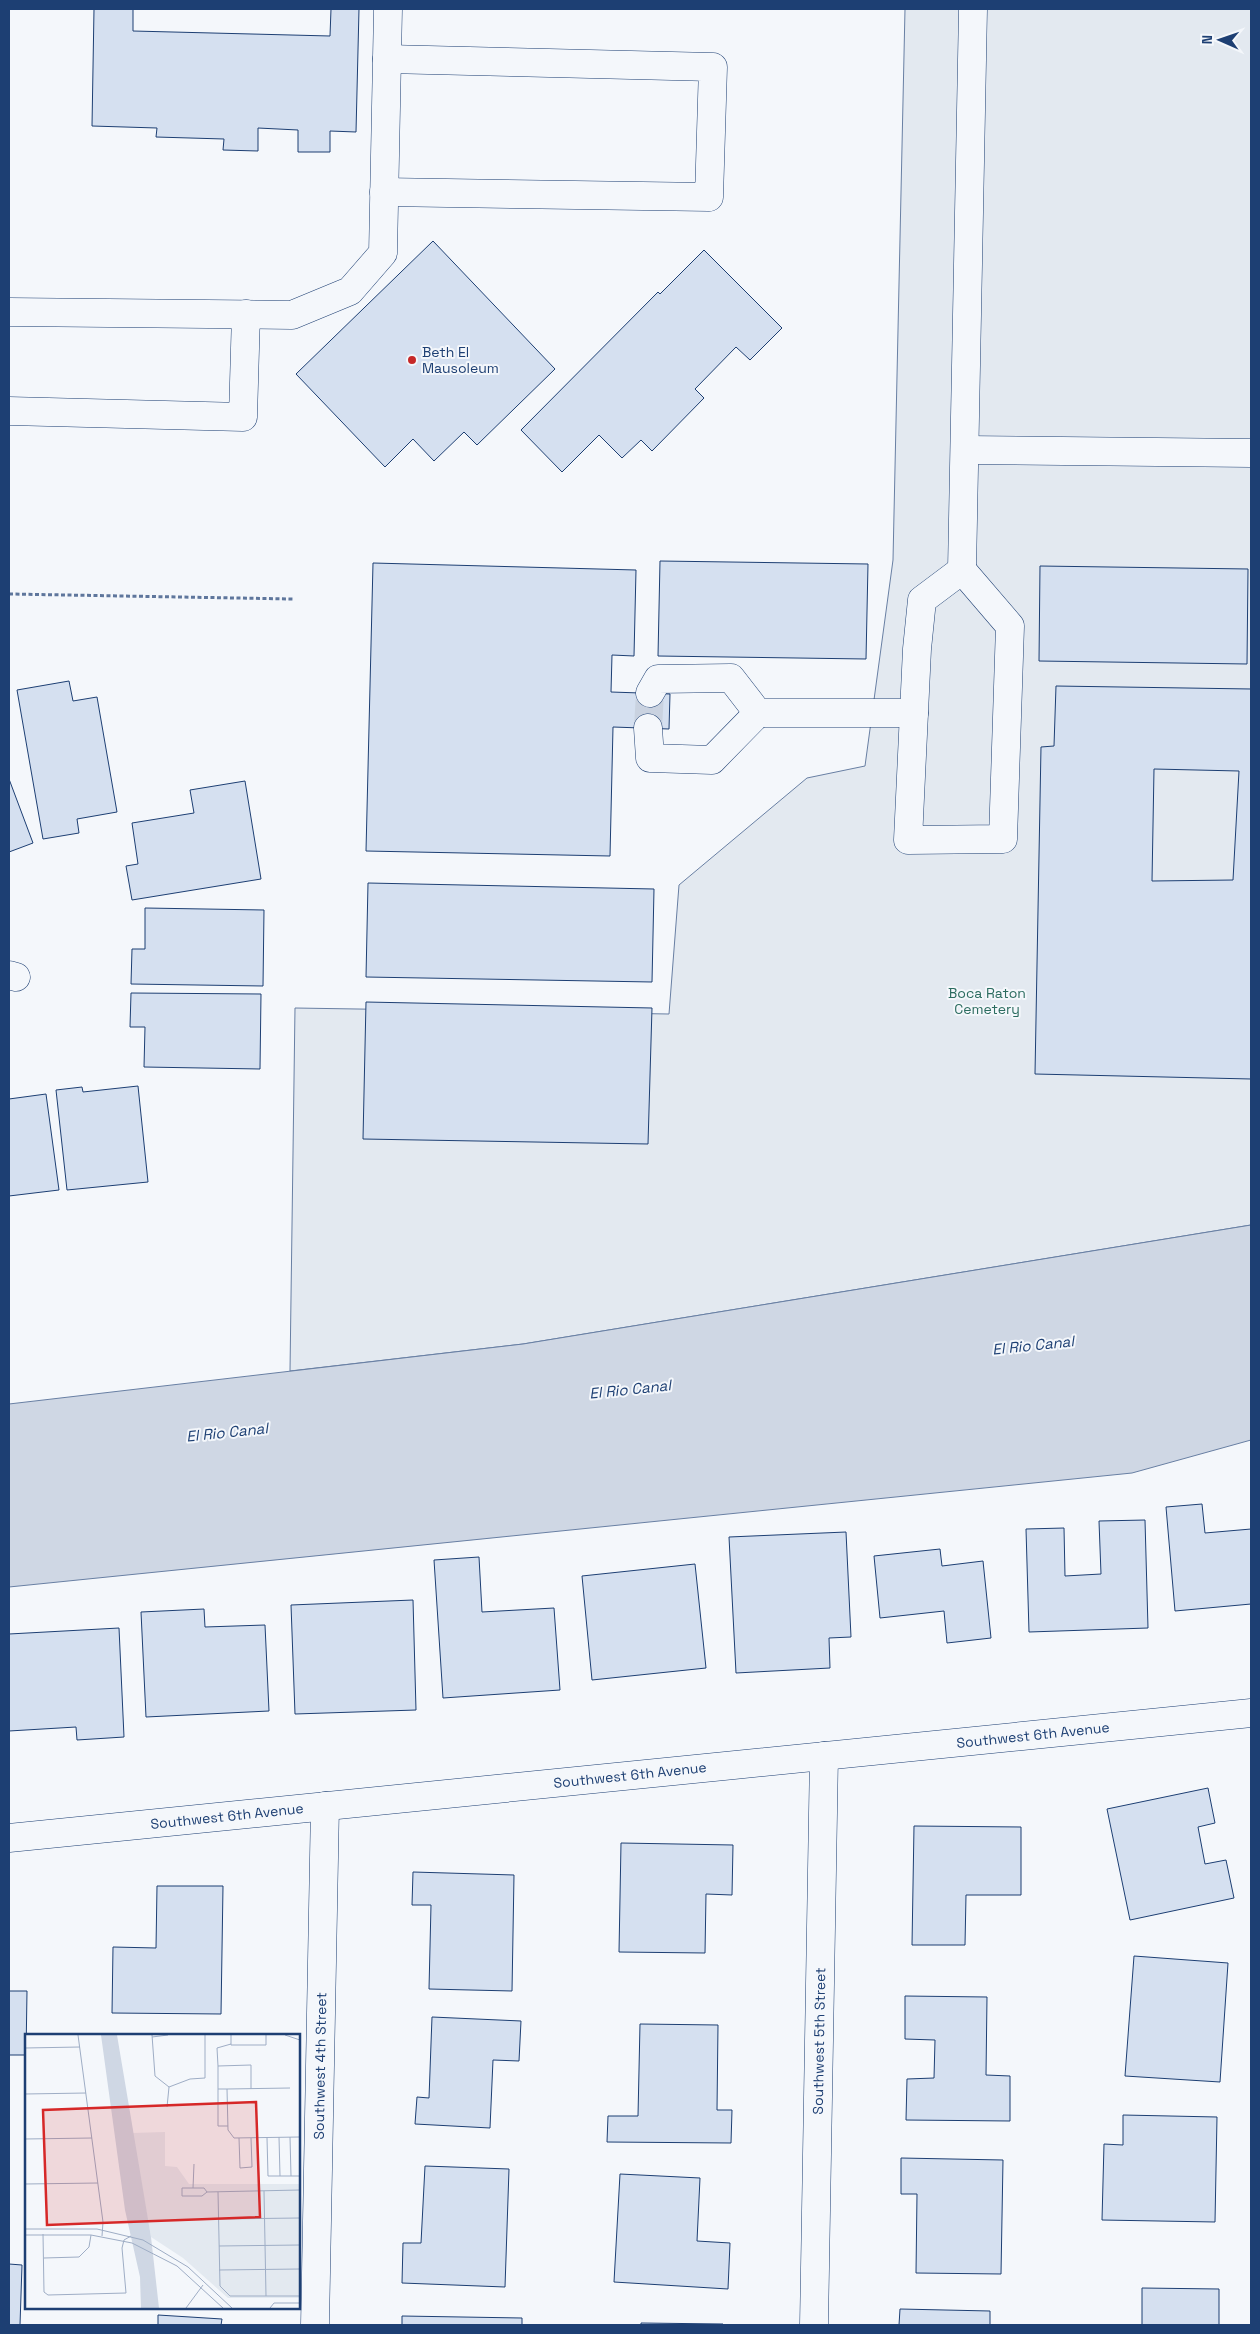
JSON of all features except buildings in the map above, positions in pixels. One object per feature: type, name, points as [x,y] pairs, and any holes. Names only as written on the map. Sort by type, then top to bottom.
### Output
[{"type":"street","points":[[9,312],[292,315],[350,291],[383,253],[388,9]]},
{"type":"street","points":[[962,570],[922,600],[917,649],[908,840],[1003,839],[1010,626],[962,570],[973,9]]},
{"type":"street","points":[[384,192],[709,197],[712,67],[387,59]]},
{"type":"street","points":[[9,411],[243,417],[246,314]]},
{"type":"street","points":[[965,450],[1251,453]]},
{"type":"street","points":[[650,693],[658,679],[731,678],[758,712]]},
{"type":"street","points":[[648,728],[650,758],[712,760],[758,712],[914,713]]},
{"type":"street","name":"Southwest 6th Avenue","points":[[9,1838],[1251,1714]]},
{"type":"street","name":"Southwest 5th Street","points":[[814,2325],[824,1756]]},
{"type":"street","name":"Southwest 4th Street","points":[[315,2325],[325,1806]]},
{"type":"path","points":[[9,594],[293,599]]},
{"type":"green space","name":"Boca Raton Cemetery","points":[[905,9],[1251,9],[1251,1225],[523,1344],[290,1371],[295,1008],[669,1014],[679,885],[807,778],[865,766],[893,560]]},
{"type":"water","name":"El Rio Canal","points":[[1251,1225],[1251,1440],[1132,1473],[9,1587],[9,1404],[523,1344]]},
{"type":"tunnel","points":[[648,728],[650,693]]},
{"type":"place","name":"Beth El Mausoleum","points":[[412,360]]}]
